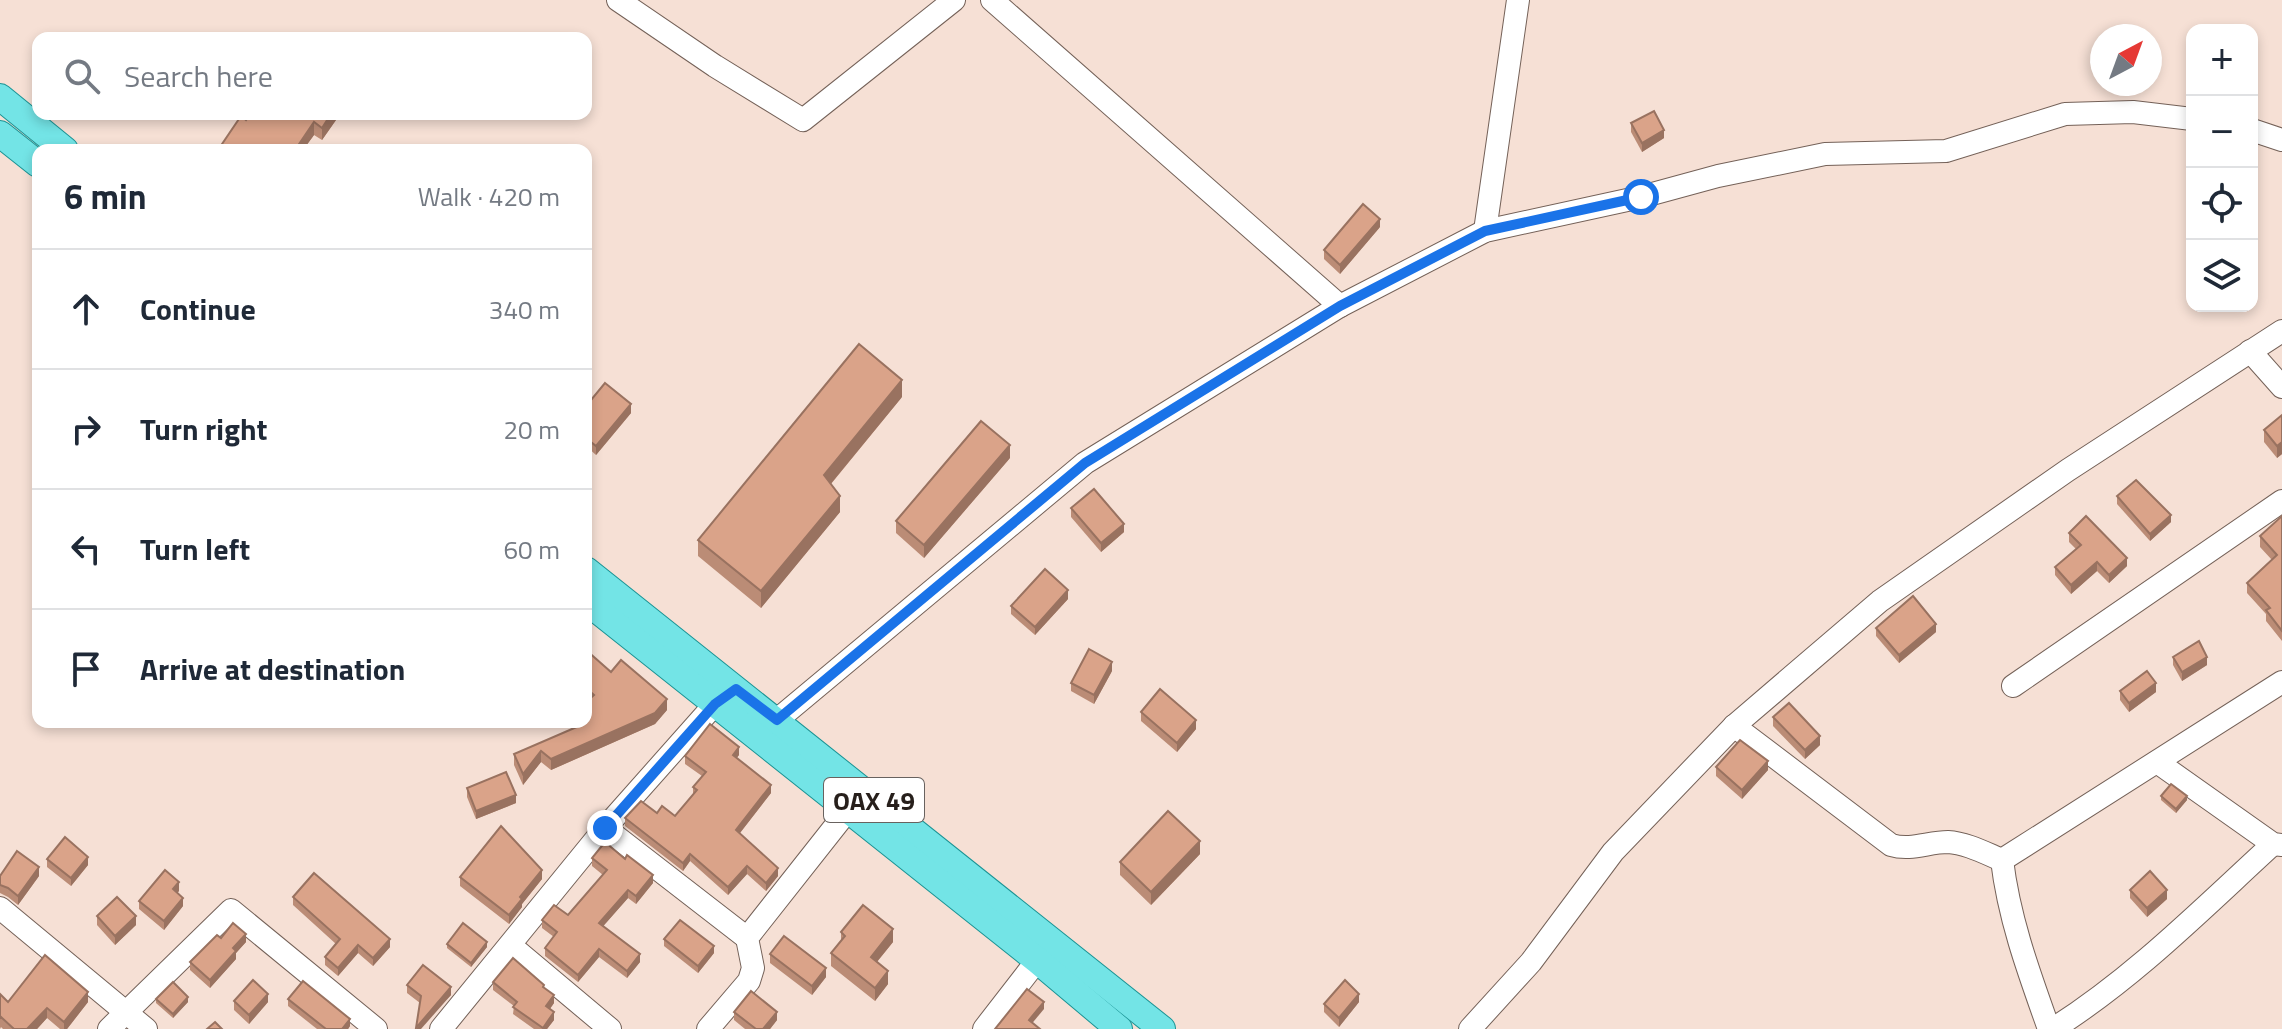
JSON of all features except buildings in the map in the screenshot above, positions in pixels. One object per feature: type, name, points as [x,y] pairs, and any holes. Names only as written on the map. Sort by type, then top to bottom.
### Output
[{"type":"main road","points":[[0,97],[58,144]]},
{"type":"main road","points":[[0,134],[32,159]]},
{"type":"main road","name":"OAX 49","points":[[592,575],[848,810],[1044,951],[1162,1029]]},
{"type":"main road","name":"OAX 49","points":[[592,605],[726,697],[777,720],[1044,951],[1119,1029]]},
{"type":"street","points":[[618,0],[715,66],[803,120],[954,0]]},
{"type":"street","points":[[992,0],[1340,306]]},
{"type":"street","points":[[1485,231],[1518,0]]},
{"type":"street","points":[[777,720],[1085,463],[1340,306],[1485,231],[1825,154],[1946,151],[2065,114],[2133,112],[2186,118]]},
{"type":"street","points":[[2258,132],[2282,140]]},
{"type":"street","points":[[1470,1029],[1531,962],[1613,852],[1734,726],[1880,601],[2068,470],[2282,331]]},
{"type":"street","points":[[2250,351],[2282,387]]},
{"type":"street","points":[[2013,686],[2282,501]]},
{"type":"street","points":[[2002,860],[2282,682]]},
{"type":"street","points":[[441,1029],[605,828],[726,697]]},
{"type":"street","points":[[1734,726],[1891,845],[1904,849],[1944,842],[1959,843],[2002,860]]},
{"type":"street","points":[[2002,860],[2006,895],[2016,934],[2051,1029],[2118,984],[2277,844],[2157,762]]},
{"type":"street","points":[[747,938],[848,810]]},
{"type":"street","points":[[605,828],[747,938],[753,968],[749,981],[708,1029]]},
{"type":"street","points":[[0,908],[146,1029]]},
{"type":"street","points":[[109,1029],[231,910],[376,1029]]},
{"type":"street","points":[[511,946],[610,1029]]},
{"type":"street","points":[[984,1029],[1044,951]]},
{"type":"route","points":[[605,828],[715,704],[736,689],[777,720],[1085,463],[1340,306],[1485,231],[1641,197]]}]
